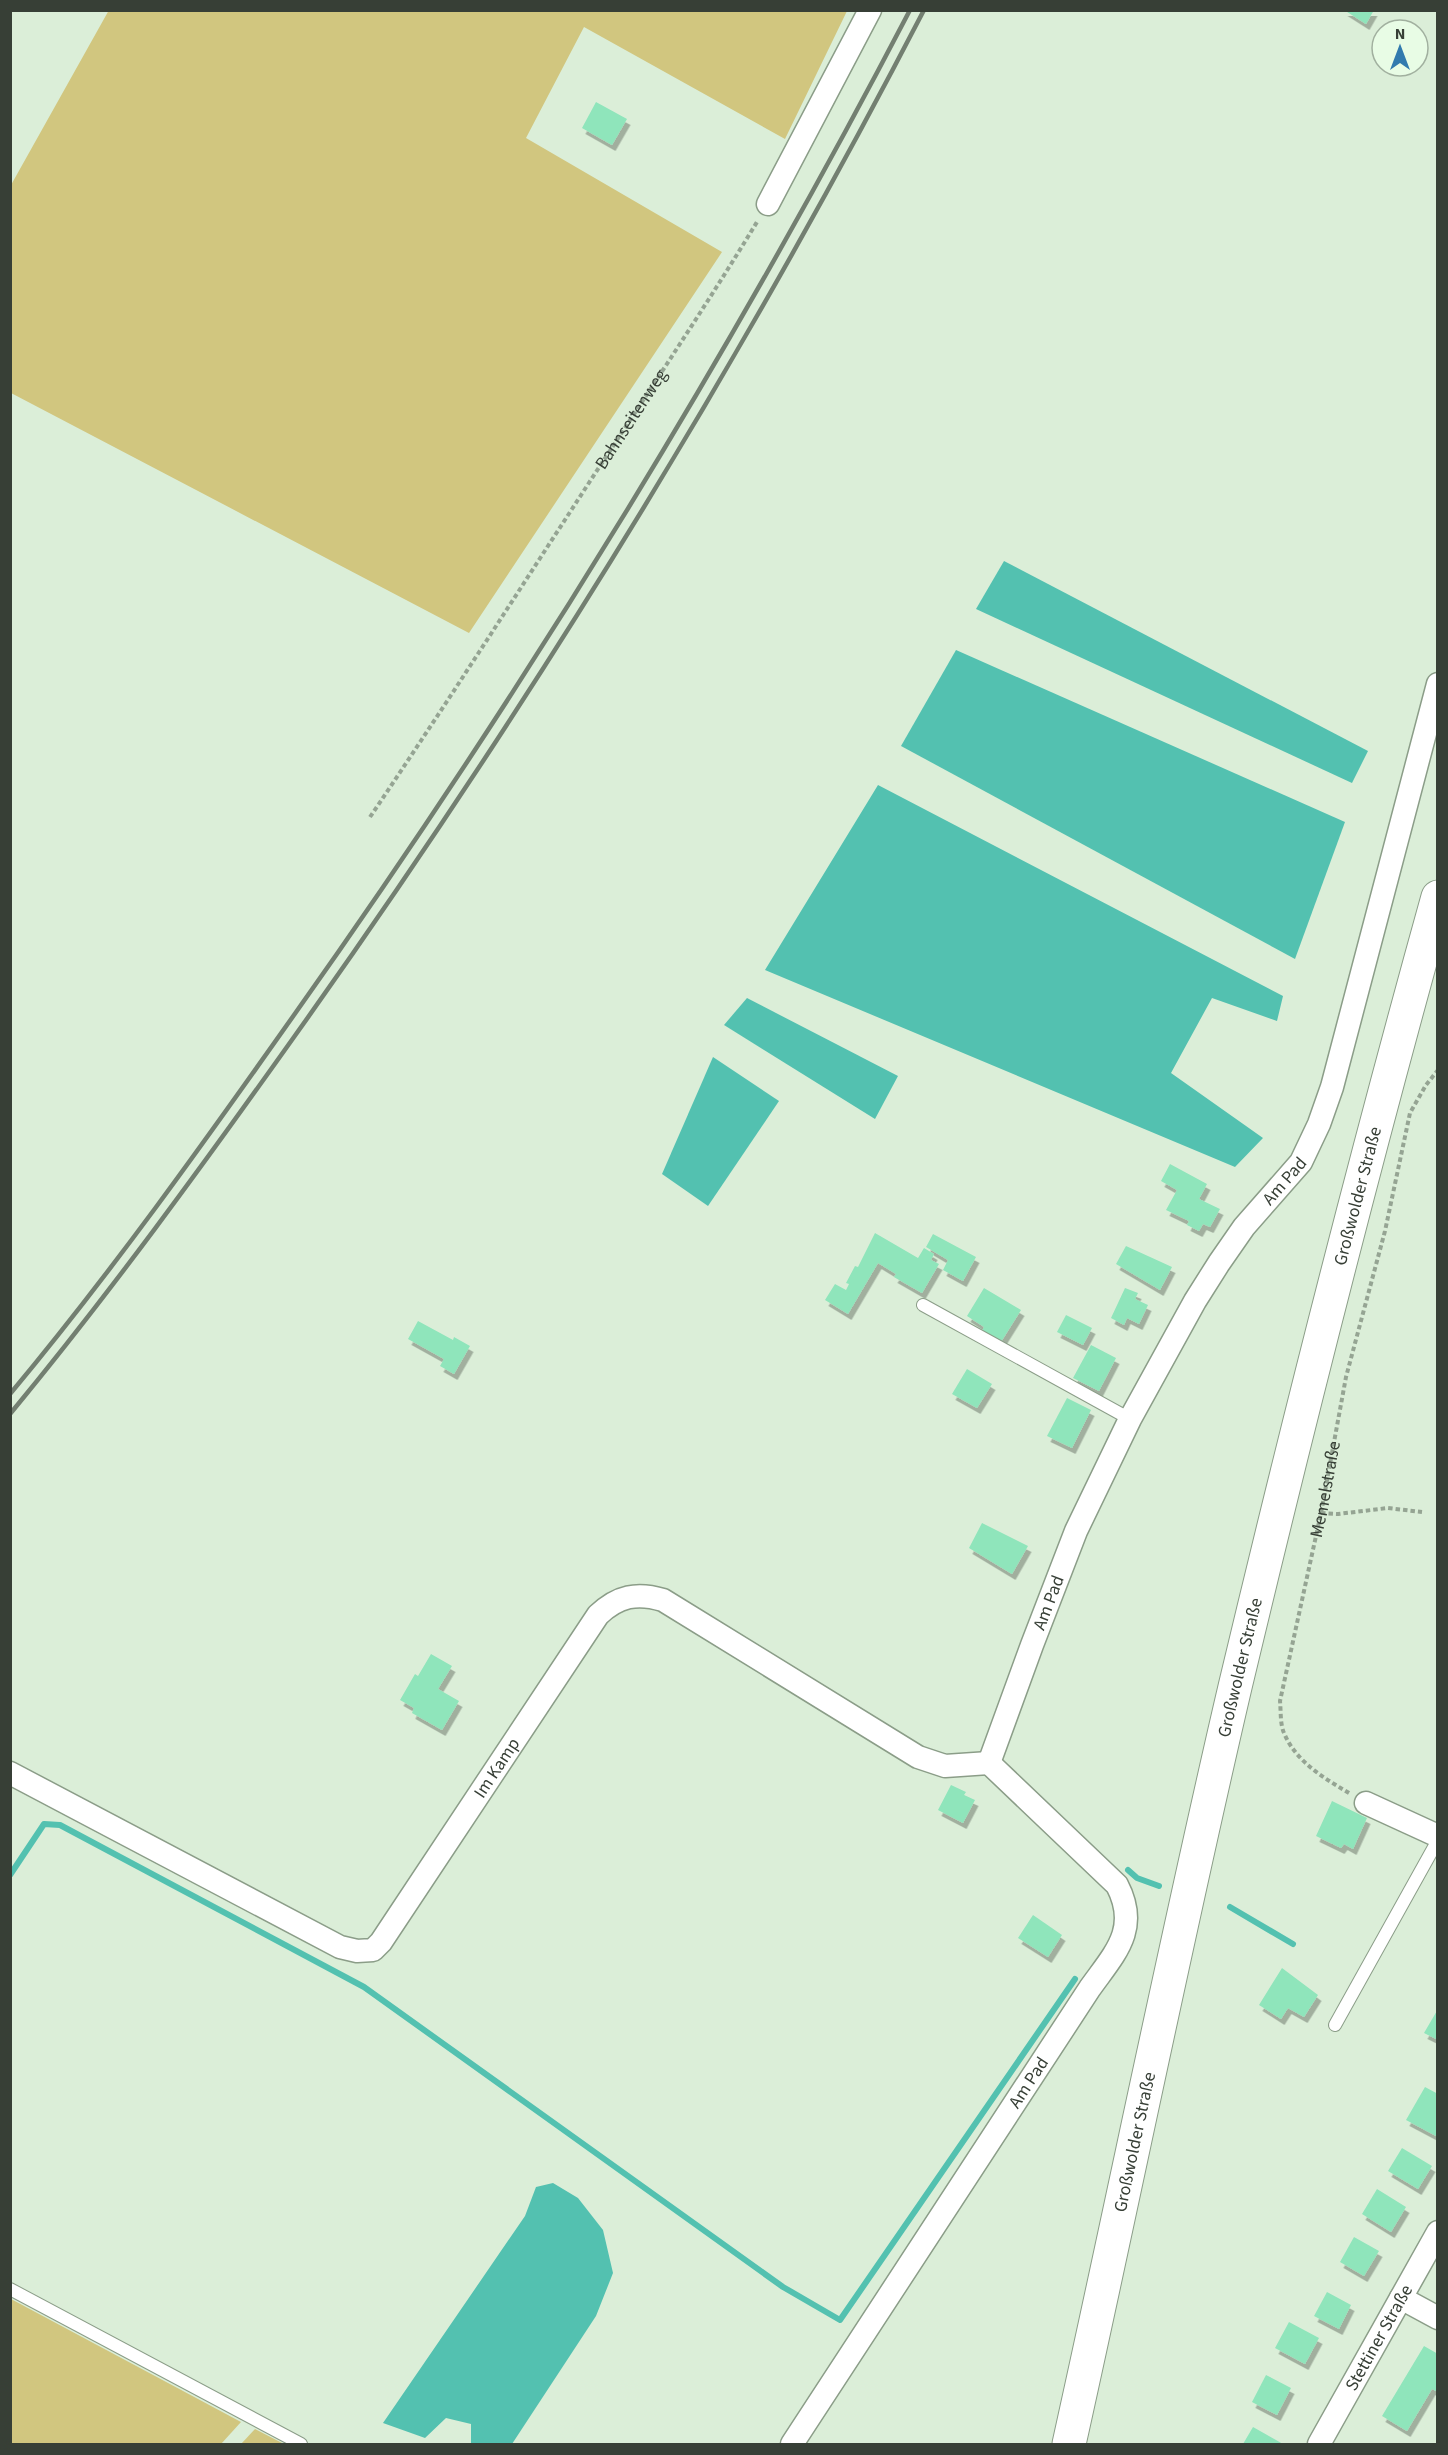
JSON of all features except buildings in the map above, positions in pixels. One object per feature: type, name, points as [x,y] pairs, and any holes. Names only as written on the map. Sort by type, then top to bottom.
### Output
[{"type":"main road","name":"Großwolder Straße","points":[[1069,2445],[1235,1687],[1371,1138],[1437,897]]},
{"type":"street","points":[[768,204],[870,10]]},
{"type":"street","name":"Am Pad","points":[[792,2445],[1125,1934],[1127,1917],[1125,1900],[1117,1885],[989,1763],[1076,1531],[1130,1419],[1220,1263],[1251,1220],[1301,1162],[1319,1124],[1332,1087],[1437,684]]},
{"type":"street","name":"Im Kamp","points":[[10,1773],[218,1881],[306,1930],[340,1947],[357,1951],[373,1950],[381,1942],[598,1615],[620,1599],[636,1595],[663,1600],[918,1757],[945,1766],[989,1763]]},
{"type":"street","points":[[1366,1803],[1437,1836]]},
{"type":"street","name":"Stettiner Straße","points":[[1319,2445],[1437,2232]]},
{"type":"street","points":[[1401,2298],[1437,2318]]},
{"type":"lane","points":[[923,1305],[1130,1419]]},
{"type":"lane","points":[[1335,2025],[1437,1840]]},
{"type":"lane","points":[[10,2289],[301,2445]]},
{"type":"path","name":"Bahnseitenweg","points":[[370,817],[481,653],[692,327],[768,204]]},
{"type":"path","name":"Memelstraße","points":[[1366,1803],[1311,1768],[1295,1752],[1283,1732],[1280,1701],[1321,1513],[1346,1377],[1385,1231],[1410,1113],[1437,1070]]},
{"type":"path","points":[[1321,1513],[1338,1514],[1388,1508],[1422,1512]]},
{"type":"shaded area","points":[[109,10],[847,11],[785,139],[584,27],[526,138],[722,252],[469,633],[11,393],[11,185]]},
{"type":"shaded area","points":[[10,2299],[241,2422],[221,2444],[11,2444]]},
{"type":"shaded area","points":[[255,2429],[284,2444],[241,2444]]},
{"type":"water","points":[[1004,561],[1368,751],[1352,783],[976,609]]},
{"type":"water","points":[[956,650],[1345,822],[1295,959],[901,746]]},
{"type":"water","points":[[878,785],[1283,996],[1277,1021],[1212,998],[1171,1073],[1263,1138],[1235,1167],[765,970]]},
{"type":"water","points":[[747,998],[898,1076],[875,1119],[724,1025]]},
{"type":"water","points":[[713,1057],[779,1101],[708,1206],[662,1174]]},
{"type":"water","points":[[553,2183],[578,2198],[603,2230],[613,2273],[596,2316],[512,2444],[471,2444],[471,2424],[446,2418],[425,2438],[383,2423],[525,2216],[536,2187]]},
{"type":"waterway","points":[[10,1875],[44,1824],[60,1825],[364,1987],[783,2287],[840,2320],[1075,1979]]},
{"type":"waterway","points":[[1128,1870],[1137,1878],[1159,1886]]},
{"type":"waterway","points":[[1230,1907],[1293,1944]]},
{"type":"railway","points":[[10,1394],[84,1302],[191,1160],[378,894],[541,648],[695,397],[841,140],[910,10]]},
{"type":"railway","points":[[10,1414],[191,1181],[380,914],[465,789],[627,535],[705,406],[780,275],[924,10]]}]
